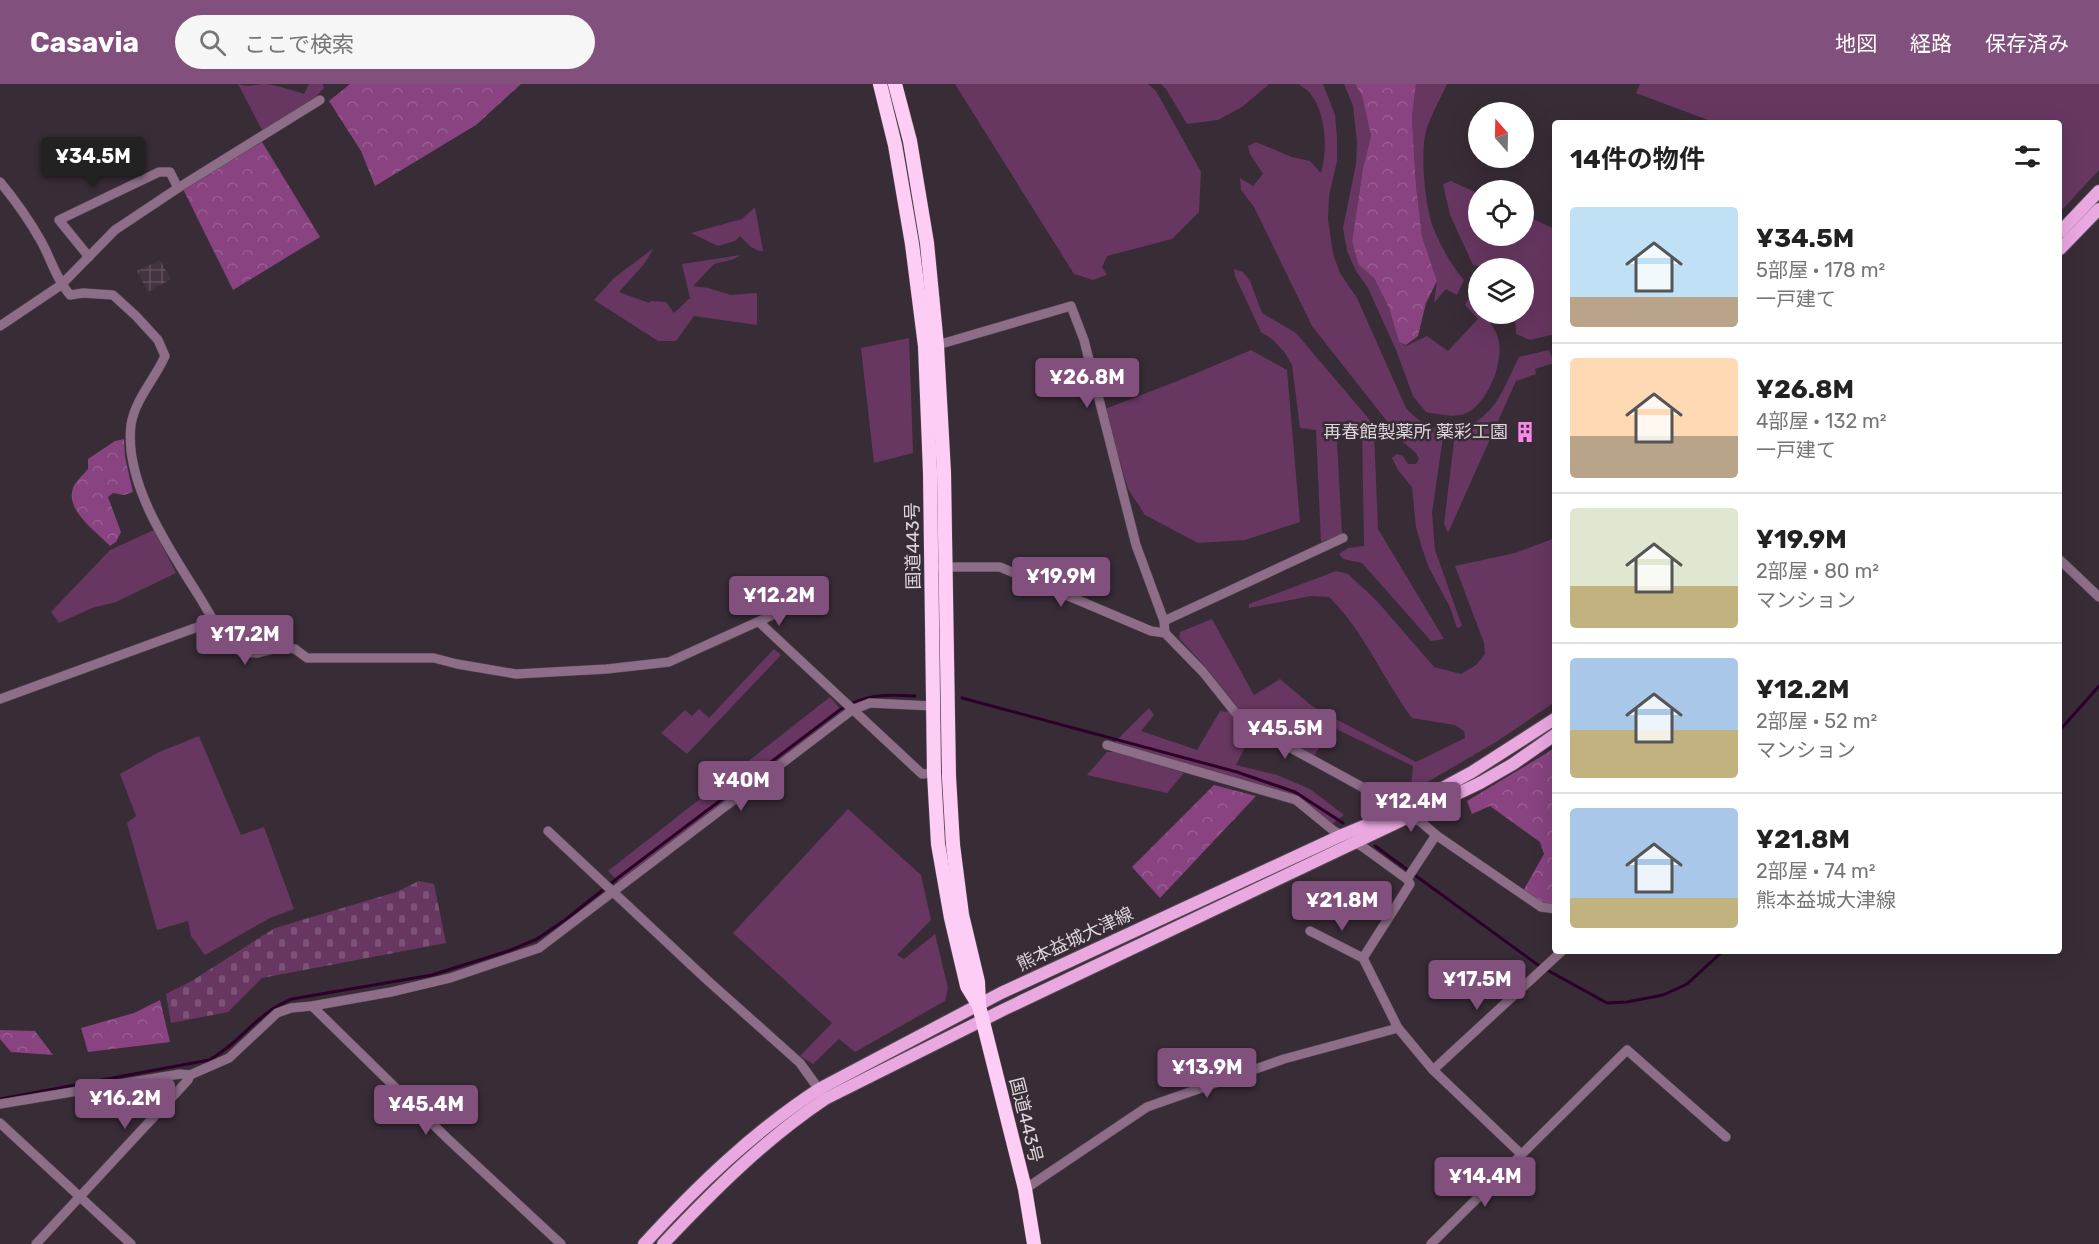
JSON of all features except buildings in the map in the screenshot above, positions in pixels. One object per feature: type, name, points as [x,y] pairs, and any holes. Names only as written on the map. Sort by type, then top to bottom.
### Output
[{"type":"highway","name":"国道443号","points":[[880,84],[895,145],[931,346],[933,706],[938,844],[951,918],[967,986],[979,1005]]},
{"type":"highway","name":"国道443号","points":[[895,84],[910,141],[926,232],[931,346],[947,567],[953,845],[963,915],[978,982],[979,1005],[1025,1189],[1034,1244]]},
{"type":"main road","points":[[2062,230],[2099,191]]},
{"type":"main road","points":[[2062,247],[2099,209]]},
{"type":"main road","name":"熊本益城大津線","points":[[663,1244],[745,1161],[799,1117],[822,1094],[889,1051],[1001,993],[1342,835],[1398,812],[1472,772],[1552,721]]},
{"type":"main road","name":"熊本益城大津線","points":[[644,1244],[685,1200],[739,1149],[795,1104],[822,1094],[983,1020],[1410,817],[1480,783],[1513,764],[1552,737]]},
{"type":"street","points":[[0,326],[62,285],[115,230],[320,100]]},
{"type":"street","points":[[89,257],[59,220],[159,172],[170,172],[178,188]]},
{"type":"street","points":[[0,182],[16,201],[41,241],[62,285],[70,295],[83,293],[113,295],[158,340],[165,356],[159,370],[136,406],[131,424],[130,447],[134,473],[142,494],[180,568],[214,621],[242,652],[258,653],[282,647],[295,649],[307,658],[434,658],[516,674],[607,669],[669,662],[788,608]]},
{"type":"street","points":[[931,346],[1071,306],[1084,340],[1136,545],[1164,621],[1165,633]]},
{"type":"street","points":[[1164,621],[1342,538]]},
{"type":"street","points":[[2062,562],[2099,597]]},
{"type":"street","points":[[932,567],[1000,567],[1141,627],[1165,633],[1203,672],[1250,731],[1289,747],[1362,788],[1386,807],[1420,822],[1436,836],[1541,908],[1552,909]]},
{"type":"street","points":[[0,699],[214,621]]},
{"type":"street","points":[[759,622],[922,774],[934,773]]},
{"type":"street","points":[[0,1104],[180,1074],[190,1075],[229,1058],[277,1013],[291,1008],[392,992],[450,978],[522,955],[547,942],[609,887],[848,706],[870,703],[933,706]]},
{"type":"street","points":[[1107,745],[1296,800],[1342,835],[1410,875]]},
{"type":"street","points":[[548,831],[706,979],[800,1063],[822,1094]]},
{"type":"street","points":[[1363,958],[1410,884],[1410,875],[1436,836]]},
{"type":"street","points":[[1310,931],[1363,958],[1398,1028],[1432,1070],[1521,1154]]},
{"type":"street","points":[[1432,1070],[1559,954]]},
{"type":"street","points":[[312,1006],[449,1140],[561,1244]]},
{"type":"street","points":[[1025,1189],[1147,1107],[1284,1059],[1398,1028]]},
{"type":"street","points":[[1431,1244],[1627,1050],[1726,1137]]},
{"type":"street","points":[[36,1244],[183,1086],[190,1075]]},
{"type":"street","points":[[0,1123],[131,1244]]},
{"type":"shaded area","points":[[160,260],[171,279],[148,292],[137,271]]},
{"type":"green space","points":[[238,84],[249,86],[266,84],[304,94],[309,84],[323,84],[324,88],[312,101],[263,132]]},
{"type":"green space","points":[[350,84],[521,84],[476,125],[375,186],[361,151],[329,101]]},
{"type":"green space","points":[[955,84],[1148,84],[1156,91],[1201,172],[1199,212],[1172,239],[1107,256],[1102,267],[1107,275],[1093,280],[1074,274]]},
{"type":"green space","points":[[1161,84],[1268,85],[1242,107],[1218,120],[1187,124]]},
{"type":"green space","points":[[1299,84],[1323,84],[1335,115],[1337,161],[1329,196],[1328,219],[1333,254],[1340,273],[1357,298],[1406,408],[1423,423],[1444,430],[1432,513],[1435,550],[1462,626],[1457,628],[1450,607],[1429,568],[1422,548],[1416,527],[1412,487],[1398,470],[1392,458],[1397,454],[1403,456],[1408,464],[1416,464],[1419,459],[1312,326],[1254,207],[1241,190],[1240,178],[1253,186],[1263,174],[1250,154],[1248,146],[1256,142],[1292,157],[1310,161],[1321,173],[1325,142],[1322,121],[1315,101]]},
{"type":"green space","points":[[1344,84],[1355,84],[1362,96],[1371,136],[1363,168],[1352,241],[1358,264],[1373,276],[1389,308],[1399,342],[1406,346],[1427,336],[1448,351],[1473,324],[1491,324],[1497,335],[1499,358],[1492,382],[1480,402],[1464,414],[1450,416],[1426,412],[1413,396],[1396,350],[1368,288],[1356,271],[1347,251],[1343,228],[1356,164],[1357,142],[1353,106]]},
{"type":"green space","points":[[1355,84],[1416,84],[1412,118],[1416,185],[1422,236],[1437,281],[1426,303],[1418,336],[1406,345],[1399,342],[1389,308],[1374,278],[1358,264],[1352,241],[1363,168],[1371,136],[1362,96]]},
{"type":"green space","points":[[1416,84],[1447,84],[1426,131],[1423,153],[1424,182],[1431,223],[1441,245],[1464,280],[1457,295],[1446,289],[1434,303],[1437,281],[1422,236],[1416,185],[1412,118]]},
{"type":"green space","points":[[1640,84],[2099,84],[2099,170],[2062,210],[2062,120],[1708,120],[1636,93]]},
{"type":"green space","points":[[262,142],[320,237],[233,290],[183,189]]},
{"type":"green space","points":[[1451,181],[1468,189],[1468,246],[1534,246],[1534,220],[1552,228],[1552,335],[1530,340],[1516,334],[1516,324],[1534,324],[1534,258],[1470,258],[1450,215],[1443,184]]},
{"type":"green space","points":[[755,207],[763,251],[753,248],[740,236],[735,241],[718,246],[691,233],[742,219]]},
{"type":"green space","points":[[654,248],[644,264],[619,292],[649,303],[651,301],[666,302],[674,313],[690,298],[682,264],[741,255],[714,264],[693,286],[731,295],[757,293],[757,325],[694,316],[676,341],[658,341],[594,300],[614,278]]},
{"type":"green space","points":[[1234,269],[1243,272],[1250,281],[1262,313],[1296,333],[1374,425],[1378,529],[1444,639],[1431,641],[1362,563],[1343,559],[1339,554],[1348,548],[1364,546],[1362,425],[1348,421],[1336,424],[1342,534],[1321,542],[1316,430],[1300,428],[1292,365],[1272,339],[1261,332],[1235,276]]},
{"type":"green space","points":[[909,338],[913,453],[874,463],[861,348]]},
{"type":"green space","points":[[1251,350],[1287,370],[1300,522],[1245,540],[1198,543],[1145,515],[1128,489],[1105,409]]},
{"type":"green space","points":[[1549,350],[1552,364],[1535,369],[1536,374],[1516,381],[1448,533],[1444,524],[1455,433],[1480,419],[1489,411],[1519,357]]},
{"type":"green space","points":[[124,439],[125,457],[133,492],[124,495],[113,493],[108,497],[121,532],[116,542],[110,546],[78,513],[72,497],[73,488],[88,469],[88,459],[115,441]]},
{"type":"green space","points":[[154,530],[176,573],[116,602],[92,608],[59,623],[51,612],[110,550]]},
{"type":"green space","points":[[1552,539],[1552,704],[1496,742],[1412,791],[1389,801],[1392,794],[1411,787],[1413,766],[1332,727],[1314,756],[1256,726],[1236,765],[1277,775],[1310,789],[1344,815],[1332,824],[1296,796],[1115,742],[1149,708],[1154,715],[1141,731],[1197,750],[1220,711],[1230,712],[1236,705],[1179,638],[1180,632],[1212,619],[1254,695],[1280,679],[1312,706],[1416,762],[1465,738],[1464,731],[1455,725],[1412,718],[1353,625],[1329,597],[1311,596],[1249,608],[1249,604],[1336,571],[1348,574],[1377,601],[1434,667],[1461,674],[1476,665],[1485,654],[1484,643],[1455,566],[1515,553]]},
{"type":"green space","points":[[774,649],[781,655],[687,754],[661,733],[685,710],[692,716],[699,709],[709,718]]},
{"type":"green space","points":[[830,697],[842,711],[619,882],[608,871]]},
{"type":"green space","points":[[199,736],[241,835],[264,827],[294,909],[270,918],[205,955],[191,936],[188,921],[157,930],[127,823],[136,816],[120,774],[159,752]]},
{"type":"green space","points":[[1552,750],[1552,906],[1543,905],[1523,891],[1544,854],[1540,842],[1490,806],[1472,814],[1467,801]]},
{"type":"green space","points":[[1107,752],[1117,752],[1184,773],[1167,793],[1087,775]]},
{"type":"green space","points":[[1214,785],[1256,796],[1160,898],[1132,867]]},
{"type":"green space","points":[[848,809],[921,875],[931,920],[897,955],[904,959],[935,934],[948,988],[945,1001],[855,1052],[839,1039],[813,1064],[800,1056],[832,1023],[733,933]]},
{"type":"green space","points":[[419,881],[434,884],[446,943],[262,978],[228,1012],[171,1023],[166,994],[190,982],[275,928],[396,892]]},
{"type":"green space","points":[[160,1000],[170,1042],[88,1052],[81,1028],[134,1013]]},
{"type":"green space","points":[[0,1030],[35,1031],[53,1055],[11,1052],[0,1039]]},
{"type":"waterway","points":[[2062,728],[2099,686]]},
{"type":"waterway","points":[[0,1099],[209,1060],[268,1012],[292,999],[432,975],[508,951],[537,939],[841,709],[859,700],[877,696],[915,696]]},
{"type":"waterway","points":[[962,698],[1237,772],[1295,792],[1343,823]]},
{"type":"waterway","points":[[1375,846],[1538,965],[1607,1003],[1627,1002],[1663,995],[1687,984],[1720,954]]},
{"type":"place","name":"再春館製薬所 薬彩工園","points":[[1525,432]]}]
